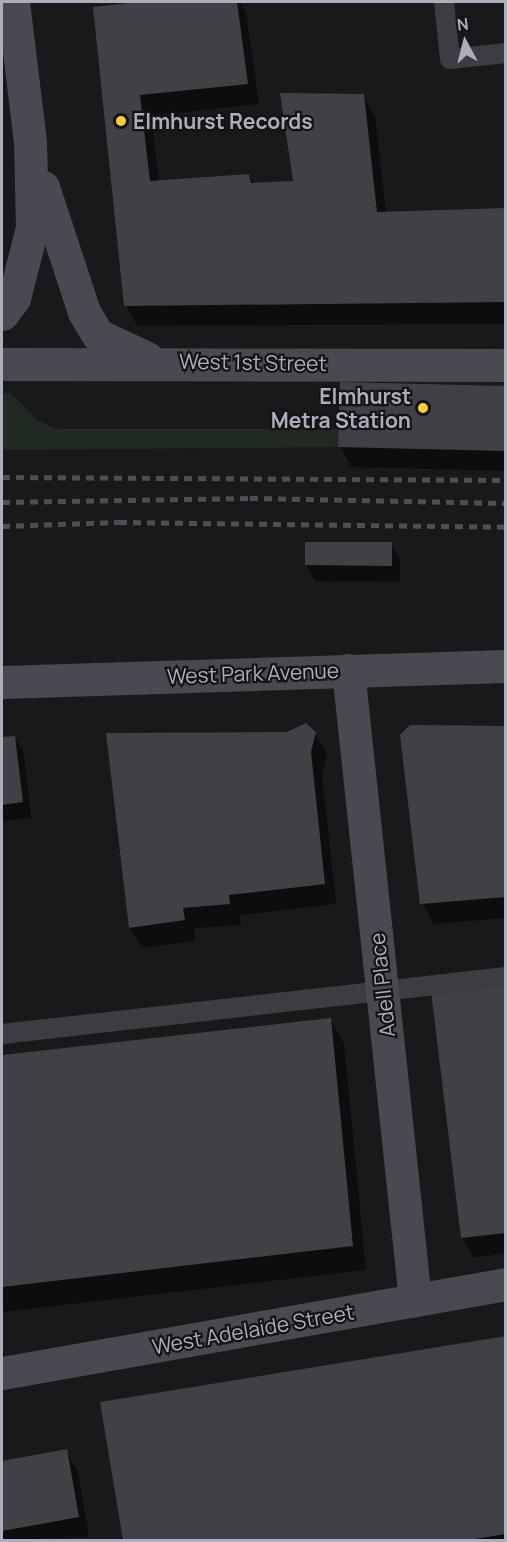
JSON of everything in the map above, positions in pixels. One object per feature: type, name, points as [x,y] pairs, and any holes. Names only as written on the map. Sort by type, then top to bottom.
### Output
[{"type":"street","points":[[2,314],[14,298],[32,228],[30,142],[13,2]]},
{"type":"street","points":[[30,142],[84,312],[98,335],[154,361]]},
{"type":"street","name":"West 1st Street","points":[[2,364],[154,361],[506,364]]},
{"type":"street","name":"West Park Avenue","points":[[2,682],[506,666]]},
{"type":"street","name":"Adell Place","points":[[348,670],[415,1300]]},
{"type":"street","name":"West Adelaide Street","points":[[2,1373],[506,1284]]},
{"type":"lane","points":[[444,2],[450,60],[506,53]]},
{"type":"lane","points":[[2,1034],[506,977]]},
{"type":"shaded area","points":[[2,393],[11,393],[38,421],[59,429],[339,429],[338,447],[2,450]]},
{"type":"building","points":[[140,2],[237,2],[248,84],[140,95],[150,181],[249,174],[251,183],[293,181],[280,93],[364,94],[377,212],[506,208],[506,302],[124,306],[93,7]]},
{"type":"building","name":"Elmhurst Metra Station","points":[[340,382],[506,386],[506,451],[338,447]]},
{"type":"building","points":[[305,542],[392,542],[392,566],[305,565]]},
{"type":"building","points":[[306,723],[316,732],[311,752],[325,884],[229,895],[230,904],[183,908],[185,920],[129,928],[106,733],[287,732]]},
{"type":"building","points":[[410,725],[506,726],[506,897],[420,904],[400,735]]},
{"type":"building","points":[[15,736],[23,802],[2,805],[2,737]]},
{"type":"building","points":[[506,982],[506,1233],[461,1238],[431,991]]},
{"type":"building","points":[[331,1018],[353,1246],[2,1287],[2,1055]]},
{"type":"building","points":[[506,1336],[506,1534],[468,1540],[123,1540],[100,1402]]},
{"type":"building","points":[[67,1449],[79,1517],[2,1531],[2,1461]]},
{"type":"railway","points":[[2,477],[506,480]]},
{"type":"railway","points":[[2,502],[250,498],[506,503]]},
{"type":"railway","points":[[2,526],[119,522],[506,527]]},
{"type":"place","name":"Elmhurst Records","points":[[121,121]]},
{"type":"place","name":"Elmhurst Metra Station","points":[[423,408]]}]
